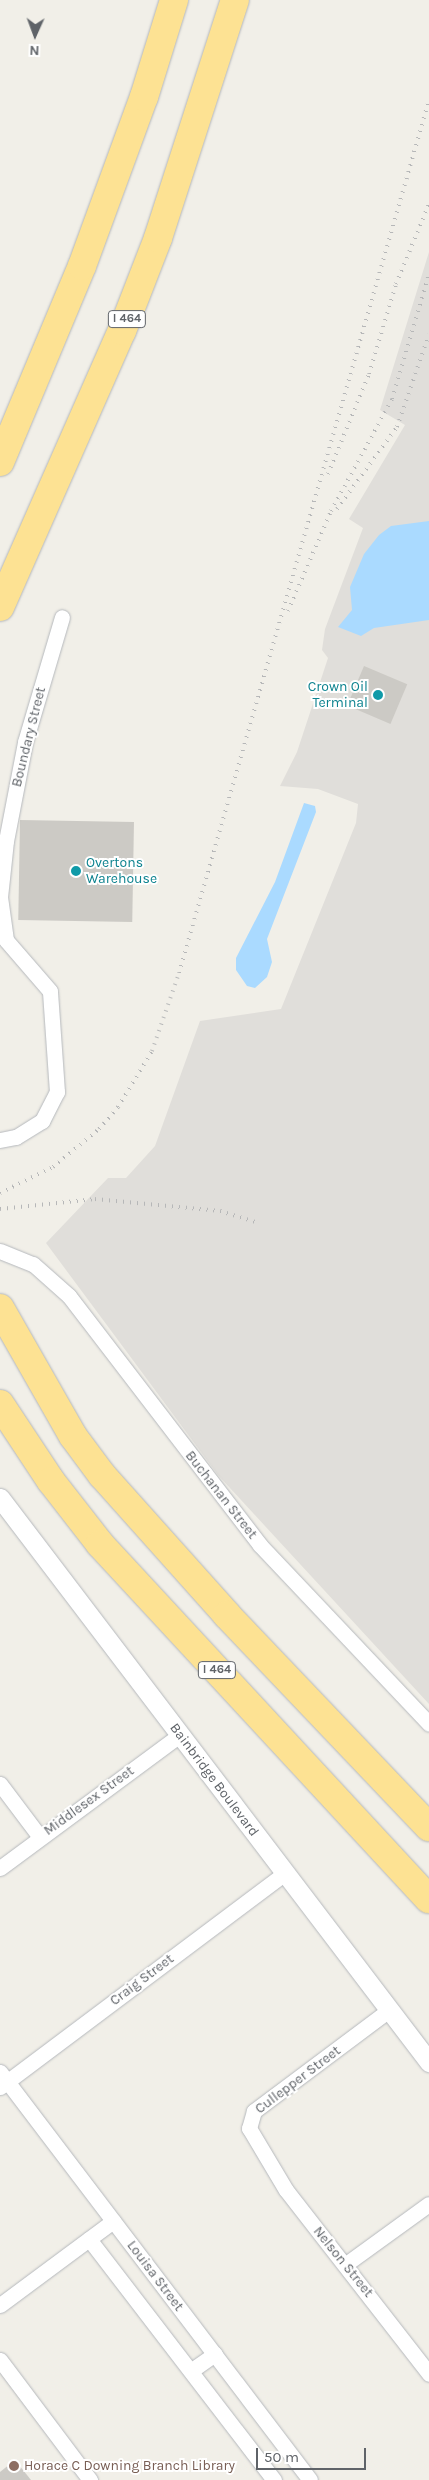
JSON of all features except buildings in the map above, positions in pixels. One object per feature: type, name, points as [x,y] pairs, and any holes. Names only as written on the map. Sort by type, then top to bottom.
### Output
[{"type":"highway","points":[[0,462],[86,257],[144,97],[174,0]]},
{"type":"highway","name":"I 464","points":[[0,607],[148,266],[181,175],[235,0]]},
{"type":"highway","points":[[0,1308],[38,1378],[73,1436],[142,1522],[429,1827]]},
{"type":"highway","name":"I 464","points":[[0,1404],[16,1431],[100,1544],[429,1899]]},
{"type":"street","name":"Boundary Street","points":[[0,1140],[16,1137],[42,1121],[57,1092],[50,991],[6,940],[0,897],[6,841],[25,742],[62,617]]},
{"type":"street","name":"Buchanan Street","points":[[0,1251],[24,1260],[69,1296],[260,1545],[429,1724]]},
{"type":"street","name":"Bainbridge Boulevard","points":[[0,1498],[429,2062]]},
{"type":"street","name":"Middlesex Street","points":[[0,1868],[180,1734]]},
{"type":"street","points":[[0,1784],[40,1837]]},
{"type":"street","name":"Craig Street","points":[[2,2080],[285,1873]]},
{"type":"street","name":"Cullepper Street","points":[[270,2164],[249,2128],[254,2112],[389,2010]]},
{"type":"street","name":"Louisa Street","points":[[2,2080],[114,2220],[310,2480]]},
{"type":"street","name":"Nelson Street","points":[[270,2164],[429,2374]]},
{"type":"street","points":[[346,2264],[429,2204]]},
{"type":"street","points":[[0,2305],[114,2220]]},
{"type":"street","name":"Louisa Street","points":[[89,2239],[192,2370],[274,2480]]},
{"type":"street","points":[[192,2370],[215,2354]]},
{"type":"street","points":[[0,2360],[90,2480]]},
{"type":"shaded area","points":[[429,252],[429,1704],[218,1475],[46,1243],[108,1178],[126,1178],[155,1146],[200,1021],[281,1009],[356,823],[358,804],[318,789],[280,786],[297,752],[328,658],[322,650],[325,629],[363,528],[349,519],[405,425],[380,410]]},
{"type":"water","points":[[429,521],[429,620],[374,628],[361,636],[338,627],[352,610],[350,587],[364,554],[379,535],[391,526]]},
{"type":"water","points":[[304,803],[315,806],[316,812],[267,939],[272,962],[267,977],[255,988],[247,986],[236,970],[236,958],[275,882]]},
{"type":"railway","points":[[0,1193],[53,1167],[99,1129],[118,1107],[152,1051],[179,973],[429,100]]},
{"type":"railway","points":[[328,474],[369,374],[396,284],[429,204]]},
{"type":"railway","points":[[288,611],[331,511],[392,399],[429,274]]},
{"type":"railway","points":[[337,509],[397,427],[429,334]]},
{"type":"railway","points":[[0,1209],[95,1199],[220,1211],[259,1223]]},
{"type":"place","name":"Crown Oil Terminal","points":[[378,695]]},
{"type":"place","name":"Overtons Warehouse","points":[[76,871]]},
{"type":"place","name":"Horace C Downing Branch Library","points":[[14,2466]]}]
